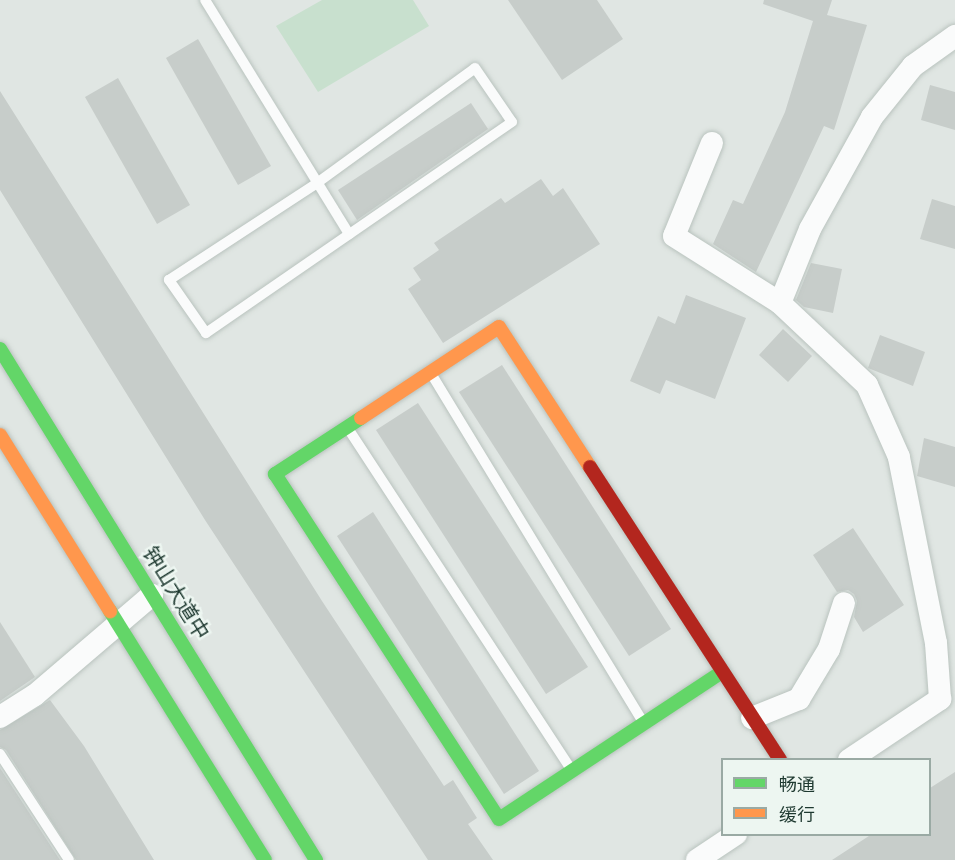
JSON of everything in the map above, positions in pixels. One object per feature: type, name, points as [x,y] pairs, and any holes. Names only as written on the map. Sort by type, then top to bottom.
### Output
[{"type":"main road","points":[[722,672],[499,819],[275,474],[499,327],[779,758]]},
{"type":"main road","name":"钟山大道中","points":[[0,348],[316,860]]},
{"type":"main road","points":[[0,435],[265,860]]},
{"type":"street","points":[[780,303],[810,229],[872,117],[914,66],[955,36]]},
{"type":"street","points":[[712,143],[674,236],[780,303],[867,385],[899,457],[936,644],[940,699],[851,758]]},
{"type":"street","points":[[0,717],[35,694],[152,595]]},
{"type":"street","points":[[752,718],[799,699],[829,649],[844,603]]},
{"type":"street","points":[[697,860],[733,836]]},
{"type":"lane","points":[[205,0],[349,234]]},
{"type":"lane","points":[[475,68],[512,122],[349,234],[206,333],[169,280],[317,183],[475,68]]},
{"type":"lane","points":[[431,372],[644,723]]},
{"type":"lane","points":[[347,427],[572,771]]},
{"type":"lane","points":[[0,754],[69,860]]},
{"type":"green space","points":[[322,0],[413,0],[429,26],[318,92],[276,26]]},
{"type":"building","points":[[508,0],[597,0],[623,39],[562,80]]},
{"type":"building","points":[[764,0],[832,0],[827,15],[867,25],[834,130],[824,126],[756,272],[713,244],[733,200],[743,204],[785,112],[813,21],[763,4]]},
{"type":"building","points":[[198,39],[271,166],[238,185],[166,58]]},
{"type":"building","points":[[118,78],[190,205],[157,224],[85,97]]},
{"type":"building","points":[[930,85],[955,92],[955,130],[921,120]]},
{"type":"building","points":[[0,91],[322,601],[444,786],[453,780],[477,818],[468,824],[493,860],[428,860],[205,520],[0,190]]},
{"type":"building","points":[[471,103],[488,129],[357,220],[338,190]]},
{"type":"building","points":[[541,179],[553,196],[563,188],[600,244],[443,343],[408,289],[421,280],[413,268],[439,250],[434,243],[501,198],[505,203]]},
{"type":"building","points":[[932,199],[955,206],[955,249],[920,239]]},
{"type":"building","points":[[811,263],[842,269],[833,313],[804,307],[796,300]]},
{"type":"building","points":[[686,295],[746,318],[715,399],[666,380],[660,394],[630,381],[658,316],[675,324]]},
{"type":"building","points":[[783,329],[812,356],[788,382],[759,355]]},
{"type":"building","points":[[880,335],[925,352],[913,386],[868,368]]},
{"type":"building","points":[[502,365],[671,629],[629,656],[459,392]]},
{"type":"building","points":[[418,403],[588,667],[546,694],[376,430]]},
{"type":"building","points":[[924,438],[955,447],[955,487],[917,476]]},
{"type":"building","points":[[373,512],[539,771],[504,794],[337,536]]},
{"type":"building","points":[[853,528],[904,605],[863,632],[854,617],[857,601],[854,594],[848,590],[837,592],[813,555]]},
{"type":"building","points":[[0,622],[35,677],[0,701]]},
{"type":"building","points":[[50,700],[84,746],[154,860],[76,860],[6,750],[0,747],[0,730]]},
{"type":"building","points":[[0,768],[60,860],[0,860]]},
{"type":"building","points":[[955,772],[955,860],[832,860],[869,836],[931,836],[931,787]]},
{"type":"traffic: fast","points":[[0,349],[316,860]]},
{"type":"traffic: fast","points":[[361,418],[275,474],[499,819],[722,672]]},
{"type":"traffic: fast","points":[[110,611],[265,860]]},
{"type":"traffic: slow","points":[[361,418],[499,327],[590,467]]},
{"type":"traffic: slow","points":[[0,435],[110,611]]},
{"type":"traffic: jam","points":[[590,467],[779,758]]}]
